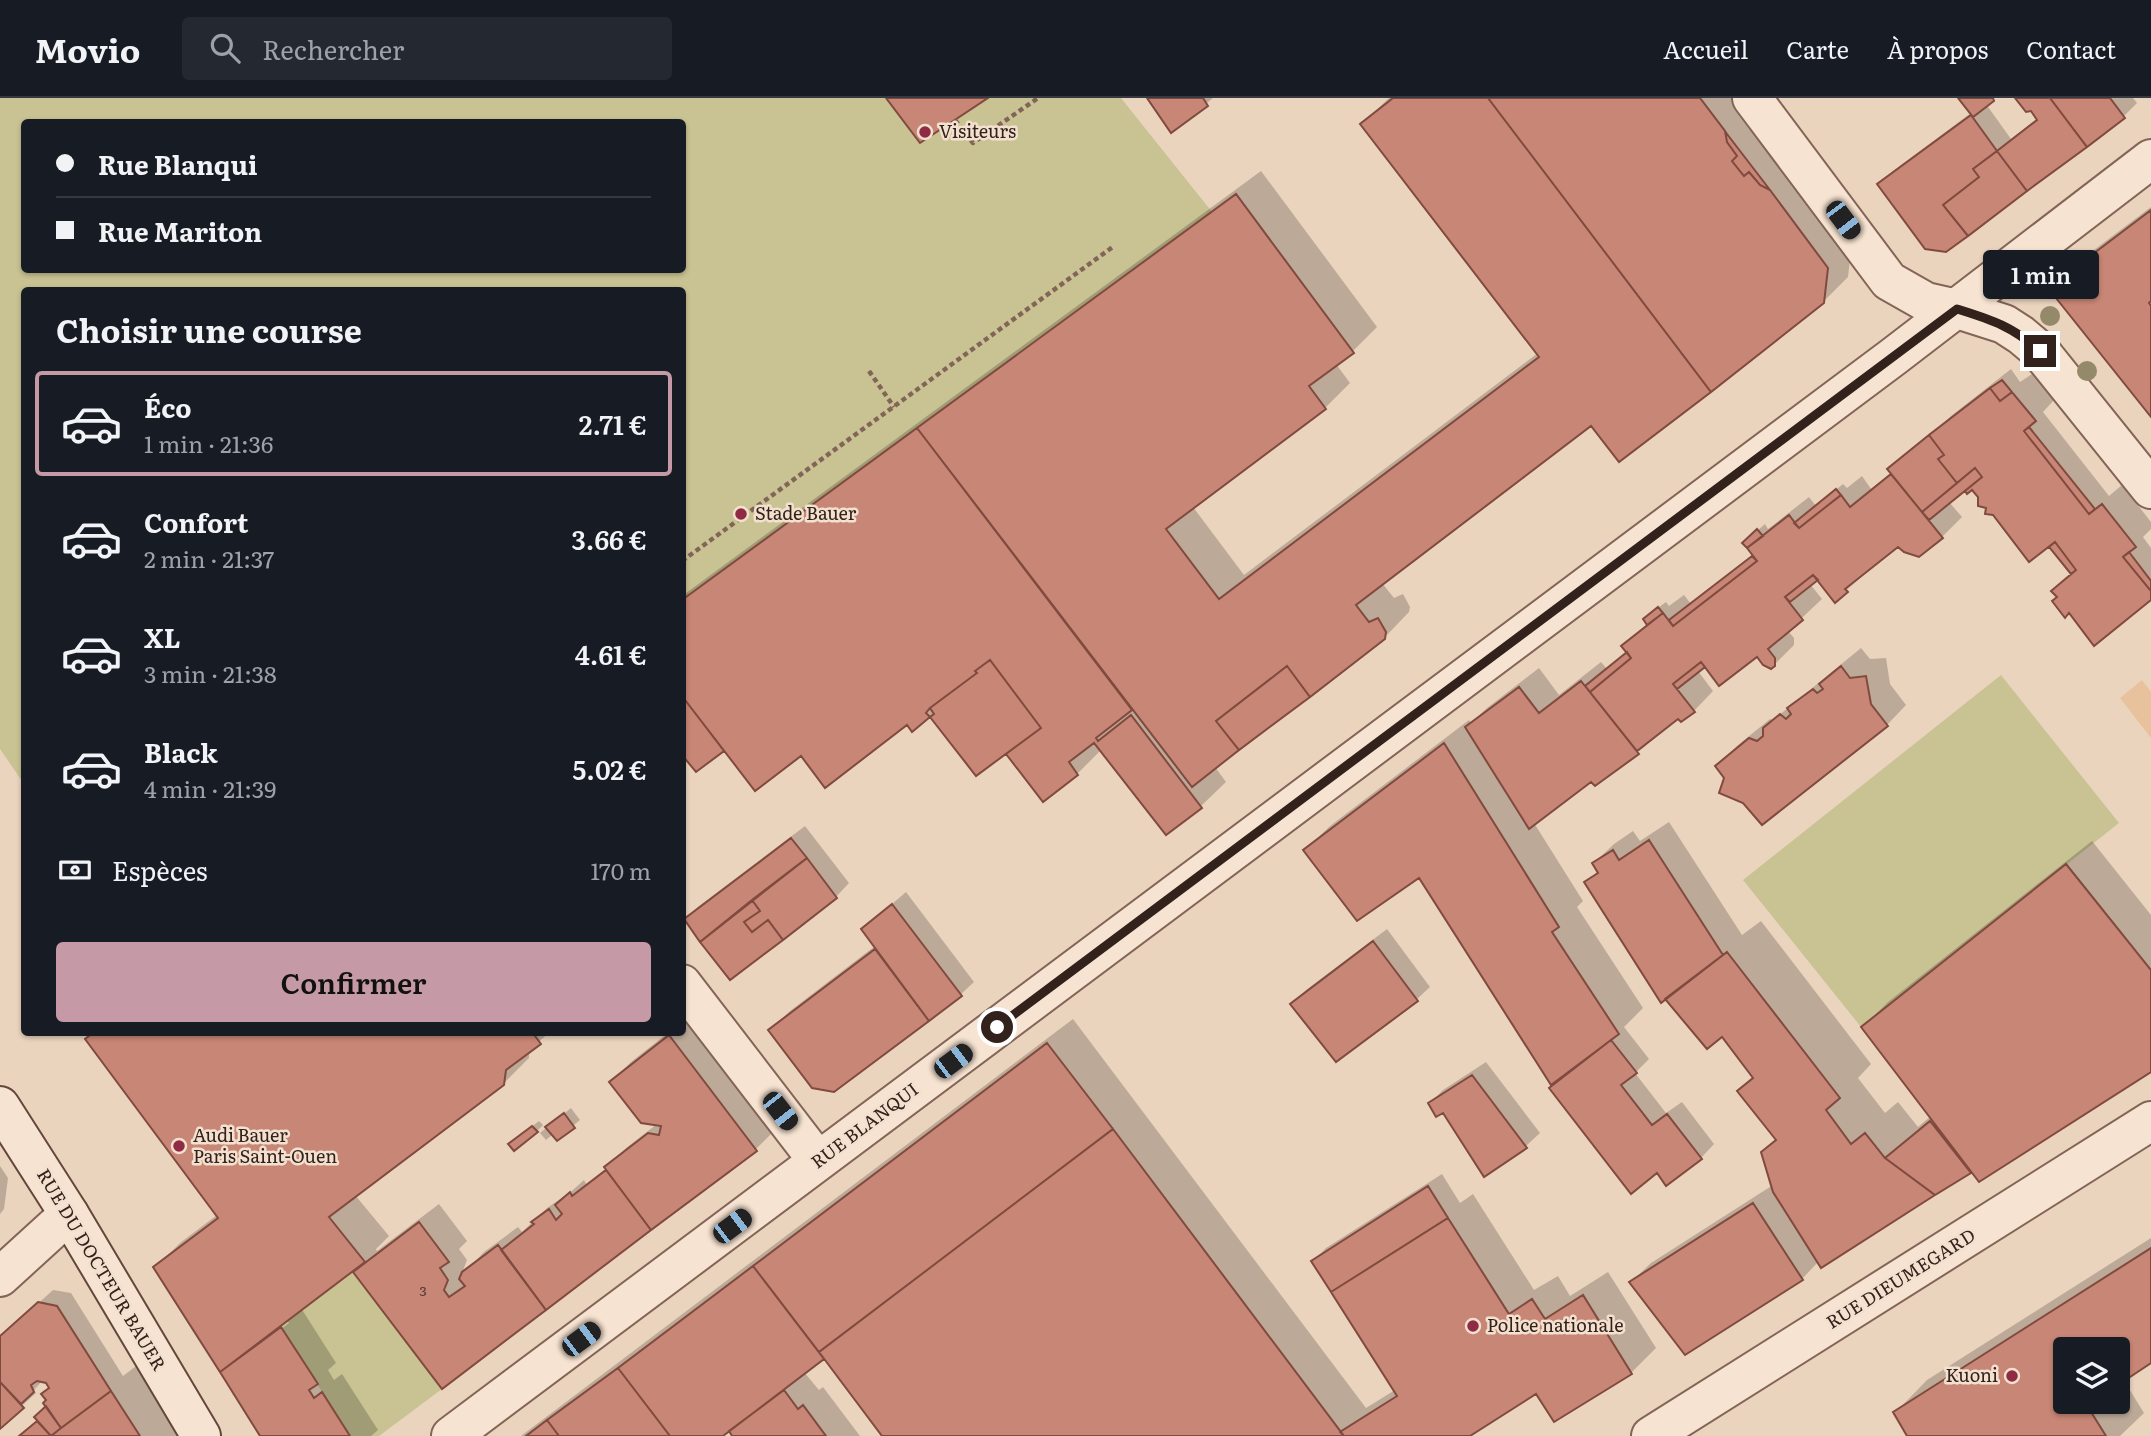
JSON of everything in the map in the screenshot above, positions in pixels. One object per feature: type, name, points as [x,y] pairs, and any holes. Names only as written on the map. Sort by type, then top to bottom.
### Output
[{"type":"street","points":[[1752,98],[1889,281],[1926,302],[2004,324],[2021,335],[2040,351],[2151,489]]},
{"type":"street","name":"RUE BLANQUI","points":[[451,1436],[1957,309],[2151,159]]},
{"type":"street","points":[[686,989],[818,1161]]},
{"type":"street","name":"RUE DU DOCTEUR BAUER","points":[[0,1106],[201,1436]]},
{"type":"street","name":"RUE DIEUMEGARD","points":[[1651,1436],[2151,1121]]},
{"type":"street","points":[[0,1277],[68,1214]]},
{"type":"path","points":[[955,120],[972,143],[1038,98]]},
{"type":"path","points":[[686,558],[1114,246]]},
{"type":"path","points":[[869,371],[894,407]]},
{"type":"shaded area","name":"Stade Bauer","points":[[0,98],[1121,98],[1212,212],[686,598],[686,287],[21,287],[21,780],[0,749]]},
{"type":"shaded area","points":[[2001,675],[2119,823],[1861,1027],[1743,880]]},
{"type":"shaded area","points":[[353,1272],[442,1389],[379,1436],[350,1436],[281,1327]]},
{"type":"sand","points":[[2142,680],[2151,692],[2151,738],[2120,698]]},
{"type":"building","name":"Visiteurs","points":[[886,98],[988,98],[920,143]]},
{"type":"building","points":[[1147,98],[1203,98],[1208,106],[1171,133]]},
{"type":"building","points":[[1393,98],[1488,98],[1711,392],[1619,462],[1591,426],[1356,605],[1369,622],[1378,618],[1386,632],[1385,639],[1310,697],[1287,666],[1216,721],[1239,750],[1192,787],[917,428],[1236,194],[1354,353],[1309,386],[1326,409],[1166,529],[1219,599],[1539,357],[1360,124]]},
{"type":"building","points":[[1488,98],[1700,98],[1725,131],[1727,142],[1737,156],[1732,161],[1744,176],[1749,172],[1760,185],[1770,190],[1828,268],[1824,303],[1711,392]]},
{"type":"building","points":[[1958,98],[1993,98],[1994,101],[1973,117]]},
{"type":"building","points":[[2015,98],[2050,98],[2087,147],[2027,191],[1997,151],[2037,120],[2031,111],[2026,112]]},
{"type":"building","points":[[2050,98],[2110,98],[2125,118],[2087,147]]},
{"type":"building","points":[[1971,115],[1997,151],[1973,169],[1979,177],[1943,205],[1968,236],[1946,252],[1925,249],[1877,184]]},
{"type":"building","points":[[1725,131],[1770,190],[1760,185],[1749,172],[1744,176],[1732,161],[1737,156],[1727,142]]},
{"type":"building","points":[[1997,151],[2027,191],[1968,236],[1943,205],[1979,177],[1973,169]]},
{"type":"building","points":[[2151,210],[2149,303],[2151,417],[2048,288]]},
{"type":"building","points":[[2002,380],[2012,392],[2000,401],[1990,388]]},
{"type":"building","points":[[1990,388],[2000,401],[2012,392],[2036,421],[2024,431],[2089,514],[2102,504],[2136,547],[2123,557],[2151,591],[2151,600],[2094,646],[2069,613],[2065,618],[2052,601],[2057,597],[2051,591],[2076,570],[2055,542],[2029,562],[1993,515],[1985,514],[1986,508],[1978,506],[1978,497],[1972,490],[1967,494],[1965,491],[1982,477],[1975,468],[1957,483],[1938,459],[1944,455],[1929,435]]},
{"type":"building","points":[[2029,427],[2095,509],[2089,514],[2024,431]]},
{"type":"building","points":[[917,428],[1132,710],[1096,738],[1098,741],[1131,715],[1202,808],[1166,835],[1094,743],[1069,762],[1078,775],[1043,802],[1006,754],[1041,728],[990,660],[930,708],[926,713],[930,717],[912,732],[907,725],[825,788],[801,756],[755,791],[686,701],[686,597]]},
{"type":"building","points":[[1929,435],[1944,455],[1938,459],[1957,483],[1922,512],[1887,469]]},
{"type":"building","points":[[1975,468],[1982,477],[1929,520],[1922,512]]},
{"type":"building","points":[[1891,474],[1943,538],[1919,557],[1898,547],[1845,589],[1848,592],[1835,603],[1813,575],[1785,597],[1803,620],[1768,649],[1775,658],[1775,666],[1771,669],[1763,665],[1757,657],[1719,686],[1701,662],[1673,684],[1695,712],[1681,722],[1678,719],[1637,751],[1590,692],[1631,658],[1621,646],[1663,613],[1673,626],[1757,561],[1747,548],[1789,515],[1799,528],[1841,495],[1850,507]]},
{"type":"building","points":[[1836,489],[1841,495],[1799,528],[1794,523]]},
{"type":"building","points":[[1757,529],[1763,536],[1747,548],[1742,543]]},
{"type":"building","points":[[2055,542],[2076,570],[2071,574],[2049,547]]},
{"type":"building","points":[[2129,552],[2151,581],[2151,591],[2123,557]]},
{"type":"building","points":[[1752,556],[1757,561],[1673,626],[1669,620]]},
{"type":"building","points":[[1813,575],[1818,580],[1790,602],[1785,597]]},
{"type":"building","points":[[1658,607],[1663,613],[1647,625],[1643,619]]},
{"type":"building","points":[[1627,652],[1631,658],[1590,692],[1585,686]]},
{"type":"building","points":[[990,660],[1041,728],[976,776],[930,717],[934,714],[930,708]]},
{"type":"building","points":[[1701,662],[1705,667],[1677,689],[1673,684]]},
{"type":"building","points":[[1287,666],[1310,697],[1239,750],[1216,721]]},
{"type":"building","points":[[1841,666],[1850,678],[1866,676],[1871,704],[1888,726],[1762,825],[1743,803],[1719,793],[1724,778],[1715,766],[1749,738],[1757,741],[1763,736],[1763,728],[1780,714],[1786,719],[1791,714],[1787,708],[1813,689],[1817,693],[1823,689],[1819,684]]},
{"type":"building","points":[[1581,681],[1639,754],[1595,786],[1591,782],[1529,829],[1465,727],[1519,687],[1539,713]]},
{"type":"building","points":[[686,701],[724,751],[696,772],[686,760]]},
{"type":"building","points":[[1444,743],[1559,927],[1552,932],[1619,1034],[1551,1085],[1419,878],[1357,921],[1303,850]]},
{"type":"building","points":[[791,838],[807,858],[700,942],[686,922],[686,917]]},
{"type":"building","points":[[1649,840],[1723,955],[1661,1003],[1584,882],[1598,873],[1592,863],[1613,850],[1619,860]]},
{"type":"building","points":[[807,858],[837,898],[783,940],[768,920],[752,932],[744,922],[760,911],[752,900]]},
{"type":"building","points":[[2066,864],[2151,970],[2151,1072],[1979,1182],[1861,1027]]},
{"type":"building","points":[[752,900],[760,911],[744,922],[752,932],[768,920],[783,940],[730,980],[700,942]]},
{"type":"building","points":[[892,904],[962,996],[929,1021],[861,929]]},
{"type":"building","points":[[1373,941],[1418,1001],[1336,1062],[1290,1004]]},
{"type":"building","points":[[875,949],[929,1021],[834,1092],[812,1088],[768,1030]]},
{"type":"building","points":[[1727,952],[1840,1098],[1826,1110],[1851,1144],[1865,1133],[1885,1158],[1935,1195],[1821,1268],[1773,1192],[1761,1152],[1776,1140],[1737,1091],[1753,1078],[1722,1037],[1707,1049],[1665,999]]},
{"type":"building","points":[[89,1036],[535,1036],[541,1044],[506,1070],[504,1085],[329,1217],[365,1262],[220,1372],[153,1267],[218,1218],[85,1039]]},
{"type":"building","points":[[670,1036],[757,1151],[651,1230],[604,1167],[648,1133],[659,1135],[661,1126],[641,1123],[609,1082]]},
{"type":"building","points":[[1611,1040],[1637,1073],[1621,1085],[1652,1125],[1667,1114],[1702,1159],[1666,1186],[1657,1173],[1631,1194],[1549,1088]]},
{"type":"building","points":[[1047,1043],[1113,1129],[819,1352],[753,1266]]},
{"type":"building","points":[[1472,1075],[1527,1148],[1484,1177],[1443,1113],[1436,1117],[1428,1103]]},
{"type":"building","points":[[564,1113],[575,1128],[557,1141],[545,1127]]},
{"type":"building","points":[[1930,1121],[1971,1173],[1935,1195],[1885,1158]]},
{"type":"building","points":[[532,1126],[538,1132],[514,1151],[508,1144]]},
{"type":"building","points":[[1113,1129],[1344,1436],[882,1436],[819,1352]]},
{"type":"building","points":[[606,1170],[651,1230],[546,1310],[501,1250],[549,1209],[556,1220],[562,1214],[555,1205],[570,1192],[572,1196]]},
{"type":"building","points":[[1428,1186],[1448,1218],[1331,1292],[1311,1261]]},
{"type":"building","points":[[1753,1203],[1803,1280],[1685,1355],[1629,1282]]},
{"type":"building","points":[[1448,1218],[1509,1314],[1532,1299],[1545,1319],[1583,1295],[1632,1374],[1554,1422],[1536,1394],[1470,1436],[1344,1436],[1340,1432],[1397,1396],[1331,1292]]},
{"type":"building","points":[[419,1222],[449,1262],[440,1268],[448,1280],[444,1290],[449,1297],[465,1286],[459,1279],[462,1272],[498,1245],[546,1310],[442,1389],[353,1272]]},
{"type":"building","points":[[2151,1248],[2151,1363],[2130,1377],[2130,1337],[2053,1337],[2053,1414],[2092,1414],[2106,1436],[1907,1436],[1893,1412]]},
{"type":"building","points":[[753,1266],[824,1359],[723,1436],[670,1436],[618,1368]]},
{"type":"building","points":[[38,1302],[57,1306],[111,1391],[61,1428],[43,1403],[46,1400],[41,1394],[49,1388],[46,1383],[37,1381],[31,1385],[34,1392],[21,1404],[0,1382],[0,1336]]},
{"type":"building","points":[[281,1327],[318,1384],[309,1390],[314,1398],[322,1392],[350,1436],[260,1436],[220,1372]]},
{"type":"building","points":[[618,1368],[670,1436],[559,1436],[547,1420]]},
{"type":"building","points":[[0,1382],[24,1408],[0,1429]]},
{"type":"building","points":[[784,1390],[798,1409],[803,1405],[826,1436],[732,1436],[729,1431]]},
{"type":"building","points":[[111,1391],[140,1436],[51,1436],[61,1428]]},
{"type":"building","points":[[46,1406],[61,1428],[51,1436],[34,1417]]},
{"type":"building","points":[[547,1420],[559,1436],[526,1436]]},
{"type":"building","points":[[37,1421],[51,1436],[19,1436]]},
{"type":"place","name":"Visiteurs","points":[[925,132]]},
{"type":"place","name":"Stade Bauer","points":[[741,514]]},
{"type":"place","name":"Audi Bauer Paris Saint-Ouen","points":[[179,1146]]},
{"type":"place","name":"Police nationale","points":[[1473,1326]]},
{"type":"place","name":"Kuoni","points":[[2012,1376]]},
{"type":"route","points":[[997,1027],[1957,309],[2004,324],[2040,351]]}]
